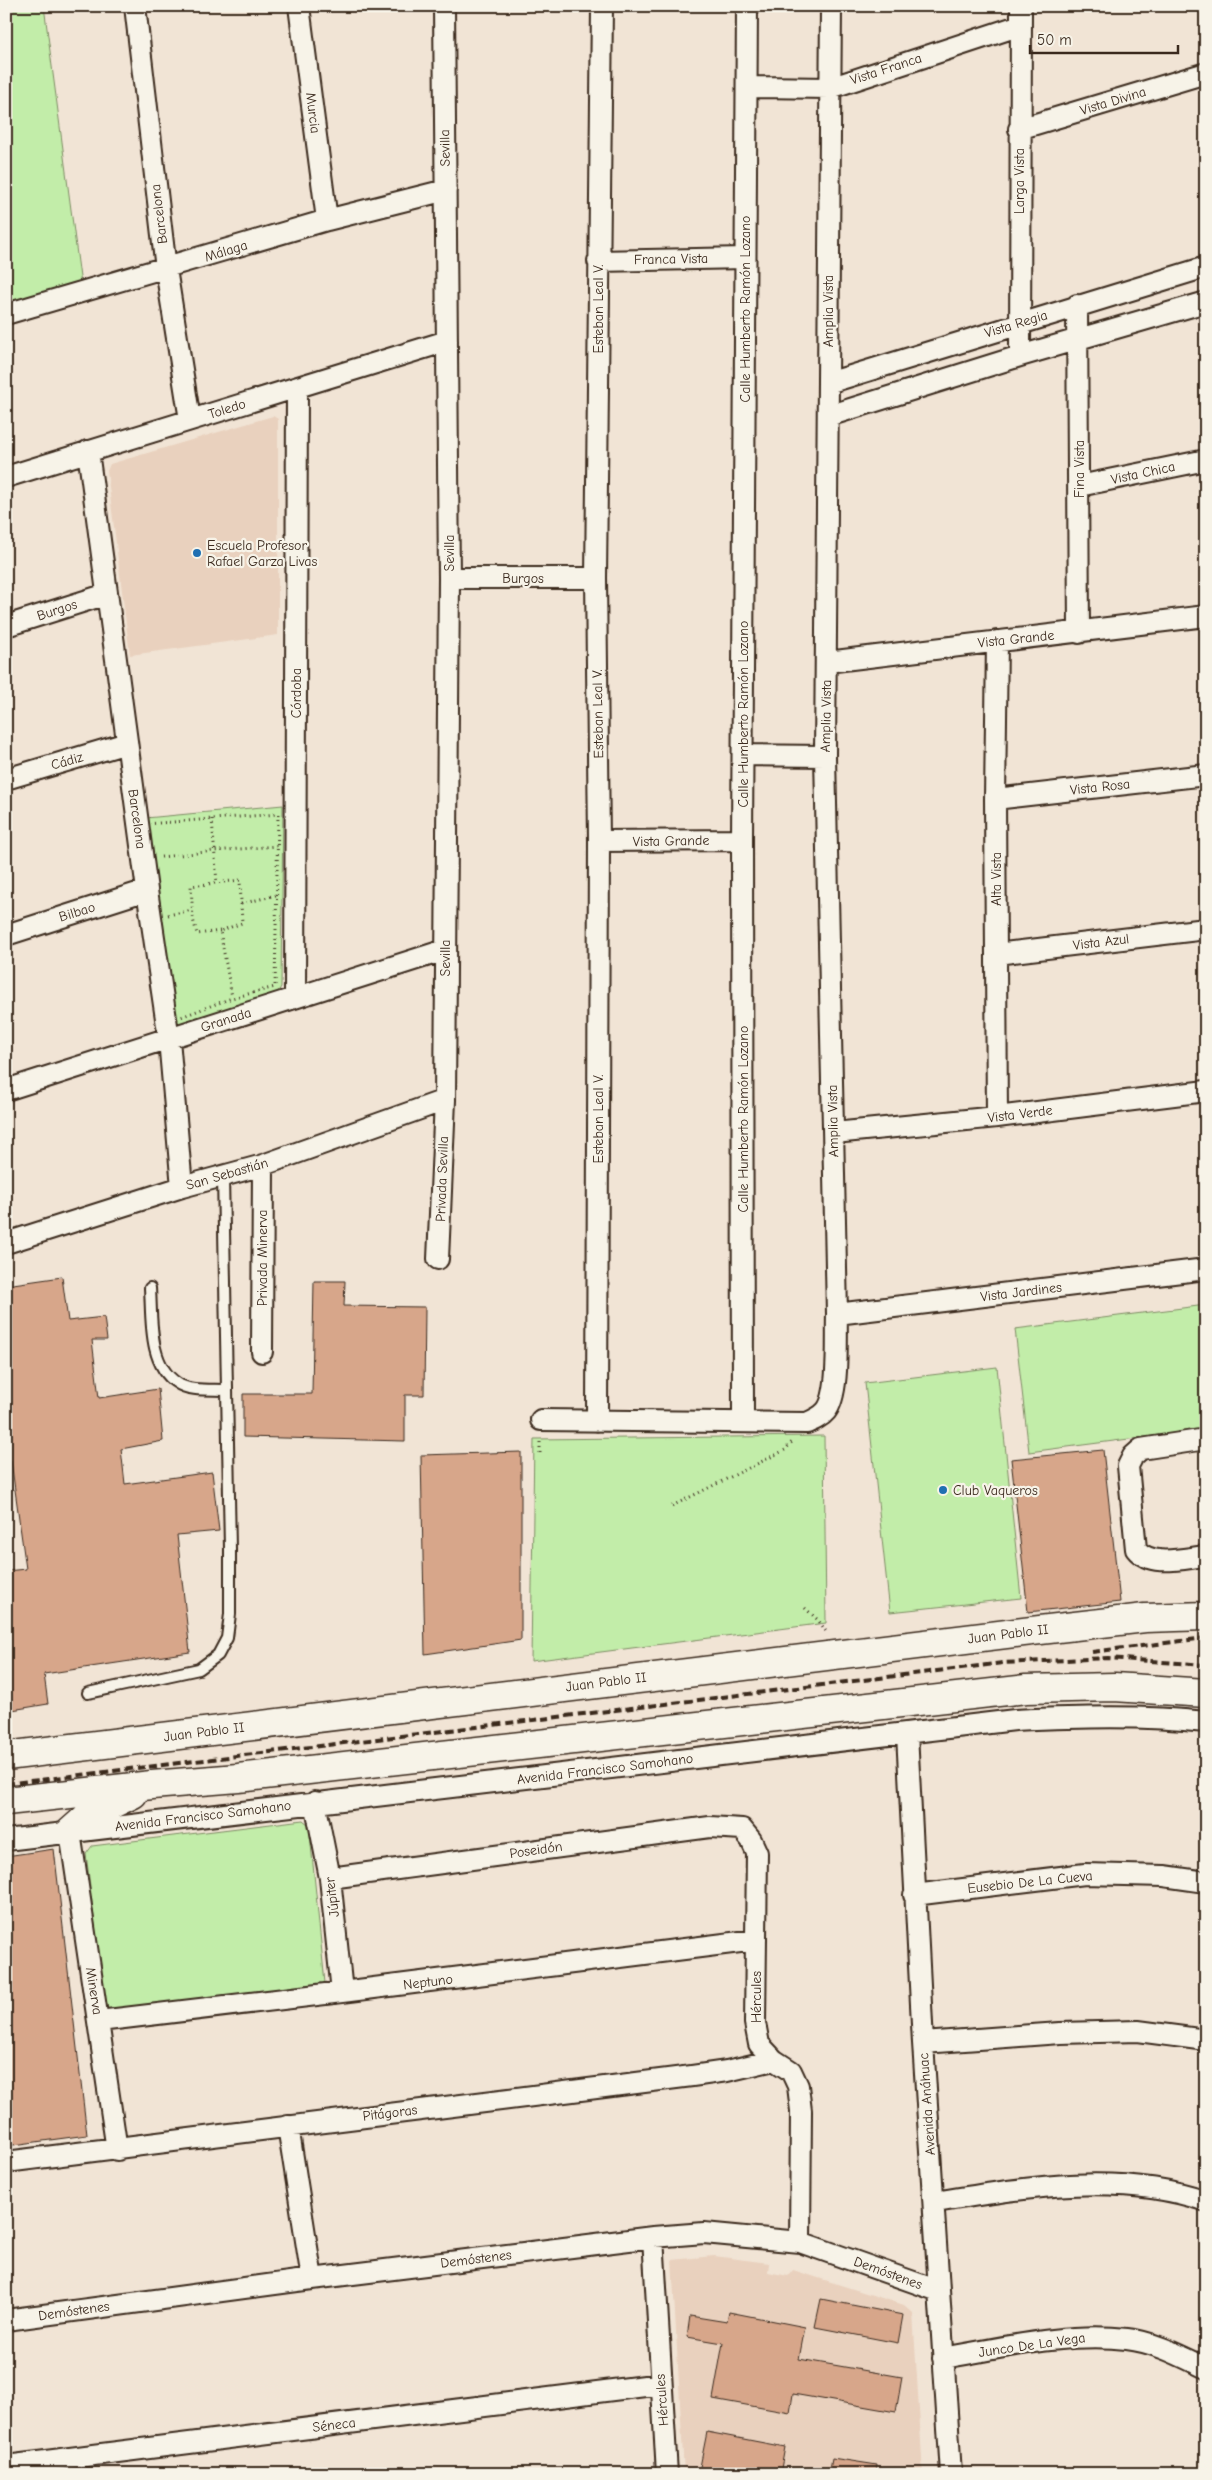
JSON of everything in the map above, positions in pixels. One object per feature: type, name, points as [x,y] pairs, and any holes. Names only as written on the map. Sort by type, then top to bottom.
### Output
[{"type":"main road","name":"Juan Pablo II","points":[[6,1756],[1145,1618],[1206,1616]]},
{"type":"main road","points":[[6,1801],[152,1785],[238,1778],[1026,1689],[1114,1687],[1206,1693]]},
{"type":"main road","points":[[70,1832],[88,1816],[152,1785]]},
{"type":"street","name":"Barcelona","points":[[135,6],[166,269],[190,420]]},
{"type":"street","name":"Murcia","points":[[299,6],[327,220]]},
{"type":"street","name":"Sevilla","points":[[444,6],[450,578],[445,1100]]},
{"type":"street","name":"Esteban Leal V.","points":[[596,1422],[599,841],[596,578],[602,6]]},
{"type":"street","name":"Calle Humberto Ramón Lozano","points":[[743,1422],[742,840],[747,6]]},
{"type":"street","name":"Amplia Vista","points":[[812,1421],[827,1410],[833,1395],[837,1314],[825,756],[831,6]]},
{"type":"street","name":"Vista Franca","points":[[747,87],[830,88],[1021,16]]},
{"type":"street","name":"Larga Vista","points":[[1020,356],[1021,16]]},
{"type":"street","name":"Vista Divina","points":[[1020,129],[1206,72]]},
{"type":"street","name":"Málaga","points":[[6,314],[166,269],[327,220],[446,190]]},
{"type":"street","name":"Franca Vista","points":[[598,261],[745,258]]},
{"type":"street","name":"Vista Regia","points":[[828,383],[1019,322],[1206,267]]},
{"type":"street","points":[[828,416],[1020,356],[1206,302]]},
{"type":"street","name":"Fina Vista","points":[[1077,305],[1080,633]]},
{"type":"street","name":"Toledo","points":[[6,477],[447,341]]},
{"type":"street","name":"Córdoba","points":[[296,997],[297,388]]},
{"type":"street","name":"Barcelona","points":[[88,451],[169,1039],[182,1187]]},
{"type":"street","name":"Vista Chica","points":[[1079,486],[1206,460]]},
{"type":"street","name":"Burgos","points":[[450,578],[596,578]]},
{"type":"street","name":"Burgos","points":[[6,626],[108,594]]},
{"type":"street","name":"Vista Grande","points":[[827,662],[997,641],[1080,633],[1206,616]]},
{"type":"street","name":"Alta Vista","points":[[997,641],[995,799],[997,1117]]},
{"type":"street","name":"Cádiz","points":[[6,779],[127,743]]},
{"type":"street","points":[[744,756],[825,756]]},
{"type":"street","name":"Vista Rosa","points":[[995,799],[1206,775]]},
{"type":"street","name":"Vista Grande","points":[[599,841],[742,840]]},
{"type":"street","name":"Bilbao","points":[[6,934],[147,890]]},
{"type":"street","name":"Vista Azul","points":[[996,954],[1206,929]]},
{"type":"street","name":"Granada","points":[[6,1090],[445,950]]},
{"type":"street","name":"Vista Verde","points":[[834,1133],[997,1117],[1206,1091]]},
{"type":"street","name":"San Sebastián","points":[[6,1243],[182,1187],[263,1165],[445,1100]]},
{"type":"street","name":"Privada Sevilla","points":[[438,1259],[445,1100]]},
{"type":"street","name":"Privada Minerva","points":[[262,1352],[263,1165]]},
{"type":"street","name":"Vista Jardines","points":[[837,1314],[1206,1269]]},
{"type":"street","points":[[540,1420],[596,1422],[812,1421]]},
{"type":"street","points":[[1206,1440],[1141,1449],[1133,1456],[1128,1466],[1136,1549],[1142,1556],[1153,1559],[1174,1560],[1206,1556]]},
{"type":"street","name":"Avenida Francisco Samohano","points":[[6,1840],[1015,1720],[1072,1717],[1178,1719],[1206,1722]]},
{"type":"street","name":"Avenida Anáhuac","points":[[907,1734],[914,1895],[951,2474]]},
{"type":"street","name":"Júpiter","points":[[316,1802],[330,1878],[342,1992]]},
{"type":"street","name":"Poseidón","points":[[330,1878],[710,1827],[742,1829]]},
{"type":"street","name":"Hércules","points":[[742,1829],[751,1840],[757,1853],[755,2023],[759,2044],[774,2060],[791,2070],[798,2086],[801,2111],[800,2242]]},
{"type":"street","name":"Minerva","points":[[70,1832],[117,2150]]},
{"type":"street","name":"Eusebio De La Cueva","points":[[914,1895],[1085,1874],[1164,1876],[1206,1882]]},
{"type":"street","name":"Neptuno","points":[[99,2020],[342,1992],[756,1940]]},
{"type":"street","points":[[923,2043],[1060,2033],[1138,2032],[1206,2040]]},
{"type":"street","name":"Pitágoras","points":[[6,2162],[117,2150],[288,2126],[701,2075],[774,2060]]},
{"type":"street","points":[[288,2126],[312,2279]]},
{"type":"street","points":[[935,2202],[1019,2188],[1078,2185],[1136,2186],[1206,2200]]},
{"type":"street","name":"Demóstenes","points":[[6,2320],[312,2279],[652,2237],[704,2233],[800,2242],[939,2291]]},
{"type":"street","name":"Hércules","points":[[652,2237],[667,2474]]},
{"type":"street","name":"Junco De La Vega","points":[[943,2358],[1081,2337],[1128,2339],[1172,2351],[1206,2368]]},
{"type":"street","name":"Séneca","points":[[6,2466],[661,2384]]},
{"type":"lane","points":[[88,1693],[199,1669],[218,1655],[227,1638],[230,1577],[223,1176]]},
{"type":"lane","points":[[150,1288],[155,1348],[159,1360],[168,1375],[178,1384],[191,1388],[227,1390]]},
{"type":"path","points":[[278,814],[277,846],[275,987],[232,998],[170,1020],[146,824],[278,814]]},
{"type":"path","points":[[212,819],[217,883]]},
{"type":"path","points":[[151,859],[214,850],[277,846]]},
{"type":"path","points":[[240,880],[241,904],[242,923],[220,931],[197,934],[192,910],[191,886],[240,880]]},
{"type":"path","points":[[241,904],[276,896]]},
{"type":"path","points":[[158,917],[192,910]]},
{"type":"path","points":[[220,931],[232,998]]},
{"type":"path","points":[[672,1506],[785,1450],[812,1421]]},
{"type":"path","points":[[805,1608],[822,1624],[834,1655]]},
{"type":"shaded area","name":"Escuela Profesor Rafael Garza Livas","points":[[273,416],[278,419],[278,635],[130,655],[107,471],[110,464]]},
{"type":"shaded area","points":[[714,2256],[769,2263],[768,2272],[788,2276],[793,2270],[904,2305],[913,2313],[923,2474],[684,2474],[672,2260]]},
{"type":"green space","points":[[6,6],[44,6],[81,285],[6,306]]},
{"type":"green space","points":[[283,805],[281,987],[276,995],[179,1026],[170,1021],[146,818]]},
{"type":"green space","points":[[1206,1305],[1206,1429],[1029,1452],[1015,1329]]},
{"type":"green space","name":"Club Vaqueros","points":[[997,1367],[1021,1598],[890,1612],[865,1383]]},
{"type":"green space","points":[[824,1436],[826,1623],[531,1661],[534,1439]]},
{"type":"green space","points":[[303,1820],[309,1825],[325,1983],[320,1989],[106,2013],[86,1854],[92,1846]]},
{"type":"building","points":[[62,1277],[68,1321],[104,1317],[107,1340],[92,1340],[99,1398],[158,1389],[163,1441],[121,1449],[125,1484],[212,1472],[219,1531],[177,1535],[190,1652],[44,1674],[48,1704],[6,1711],[6,1571],[26,1569],[11,1461],[6,1462],[6,1285]]},
{"type":"building","points":[[314,1281],[345,1281],[344,1306],[425,1307],[424,1395],[405,1395],[405,1441],[243,1437],[243,1394],[312,1394]]},
{"type":"building","name":"Club Vaqueros","points":[[1103,1450],[1120,1602],[1028,1612],[1011,1459]]},
{"type":"building","points":[[521,1452],[521,1640],[425,1654],[421,1455]]},
{"type":"building","points":[[54,1849],[87,2135],[6,2146],[6,1856]]},
{"type":"building","points":[[821,2299],[903,2315],[898,2343],[815,2327]]},
{"type":"building","points":[[729,2312],[805,2327],[799,2359],[902,2377],[896,2412],[793,2394],[790,2413],[713,2399],[723,2343],[687,2337],[690,2316],[727,2322]]},
{"type":"building","points":[[707,2432],[785,2447],[780,2474],[737,2474],[700,2467]]},
{"type":"building","points":[[832,2458],[877,2465],[876,2474],[829,2474]]},
{"type":"railway","points":[[1092,1652],[1206,1638]]},
{"type":"railway","points":[[6,1784],[1003,1663],[1108,1658],[1206,1665]]},
{"type":"place","name":"Escuela Profesor Rafael Garza Livas","points":[[197,553]]},
{"type":"place","name":"Club Vaqueros","points":[[943,1490]]}]
